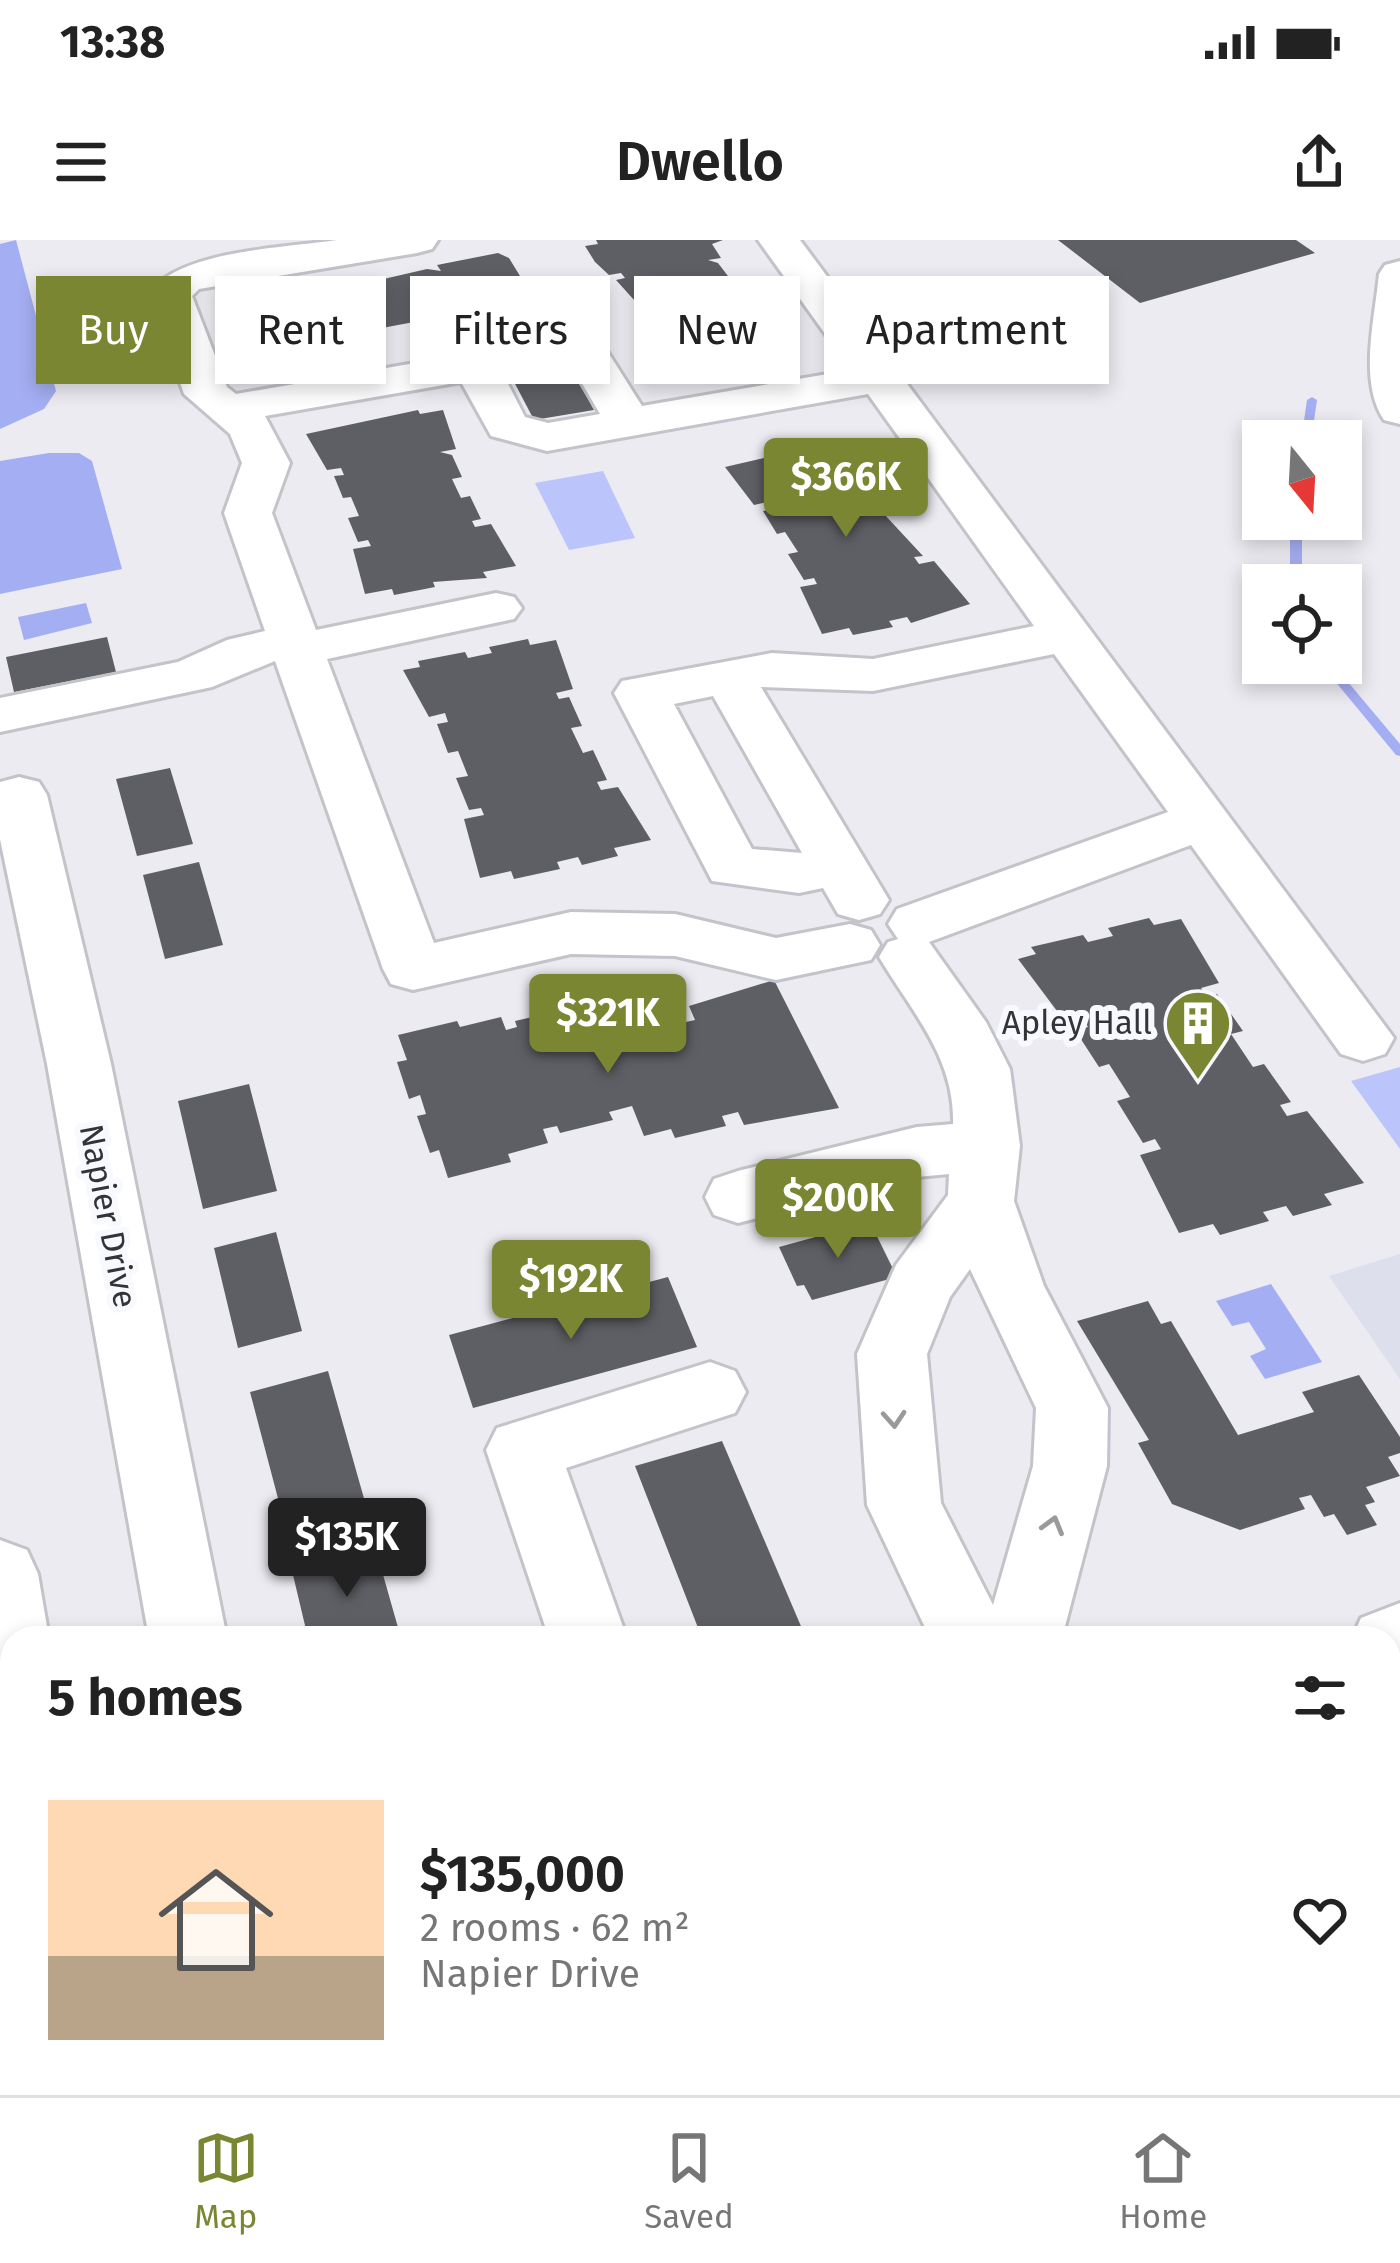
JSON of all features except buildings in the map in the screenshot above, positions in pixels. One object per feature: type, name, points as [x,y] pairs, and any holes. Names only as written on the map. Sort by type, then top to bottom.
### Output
[{"type":"street","points":[[417,240],[184,280],[170,294],[207,394],[250,427],[266,463],[248,513],[413,969],[571,933],[675,935],[776,959],[877,921],[1204,820]]},
{"type":"street","points":[[779,240],[824,301]]},
{"type":"street","points":[[1400,274],[1393,369],[1400,410]]},
{"type":"street","points":[[226,409],[410,377]]},
{"type":"street","points":[[487,384],[515,432],[547,437],[846,384]]},
{"type":"street","points":[[606,384],[628,422]]},
{"type":"street","points":[[884,384],[1363,1038]]},
{"type":"street","points":[[0,715],[193,675],[246,651],[496,608]]},
{"type":"street","points":[[877,921],[799,873],[734,867],[641,692],[772,669],[873,675],[1068,635]]},
{"type":"street","points":[[728,676],[877,921],[964,1038],[978,1069],[984,1174],[1010,1287],[1072,1408],[1070,1466],[1026,1626]]},
{"type":"street","name":"Napier Drive","points":[[19,795],[79,1064],[186,1626]]},
{"type":"street","points":[[738,1197],[916,1152],[984,1174]]},
{"type":"street","points":[[964,1626],[904,1505],[892,1401],[892,1354],[920,1286],[984,1174]]},
{"type":"street","points":[[903,1327],[973,1315],[1033,1328]]},
{"type":"street","points":[[584,1626],[523,1450],[710,1392]]},
{"type":"street","points":[[0,1574],[8,1626]]},
{"type":"shaded area","points":[[16,240],[36,316],[36,384],[54,384],[56,391],[44,409],[0,429],[0,244]]},
{"type":"shaded area","points":[[79,453],[92,461],[122,569],[0,594],[0,461]]},
{"type":"shaded area","points":[[603,471],[635,538],[569,550],[535,483]]},
{"type":"shaded area","points":[[86,603],[92,623],[24,640],[18,617]]},
{"type":"shaded area","points":[[1400,1067],[1400,1149],[1351,1081]]},
{"type":"shaded area","points":[[1400,1254],[1400,1379],[1329,1276]]},
{"type":"shaded area","points":[[1271,1284],[1322,1362],[1265,1379],[1250,1356],[1266,1349],[1249,1322],[1232,1326],[1216,1301]]},
{"type":"waterway","points":[[1309,420],[1312,400]]},
{"type":"waterway","points":[[1296,540],[1296,564]]},
{"type":"waterway","points":[[1343,684],[1400,752]]},
{"type":"place","name":"Apley Hall","points":[[1198,1082]]}]
